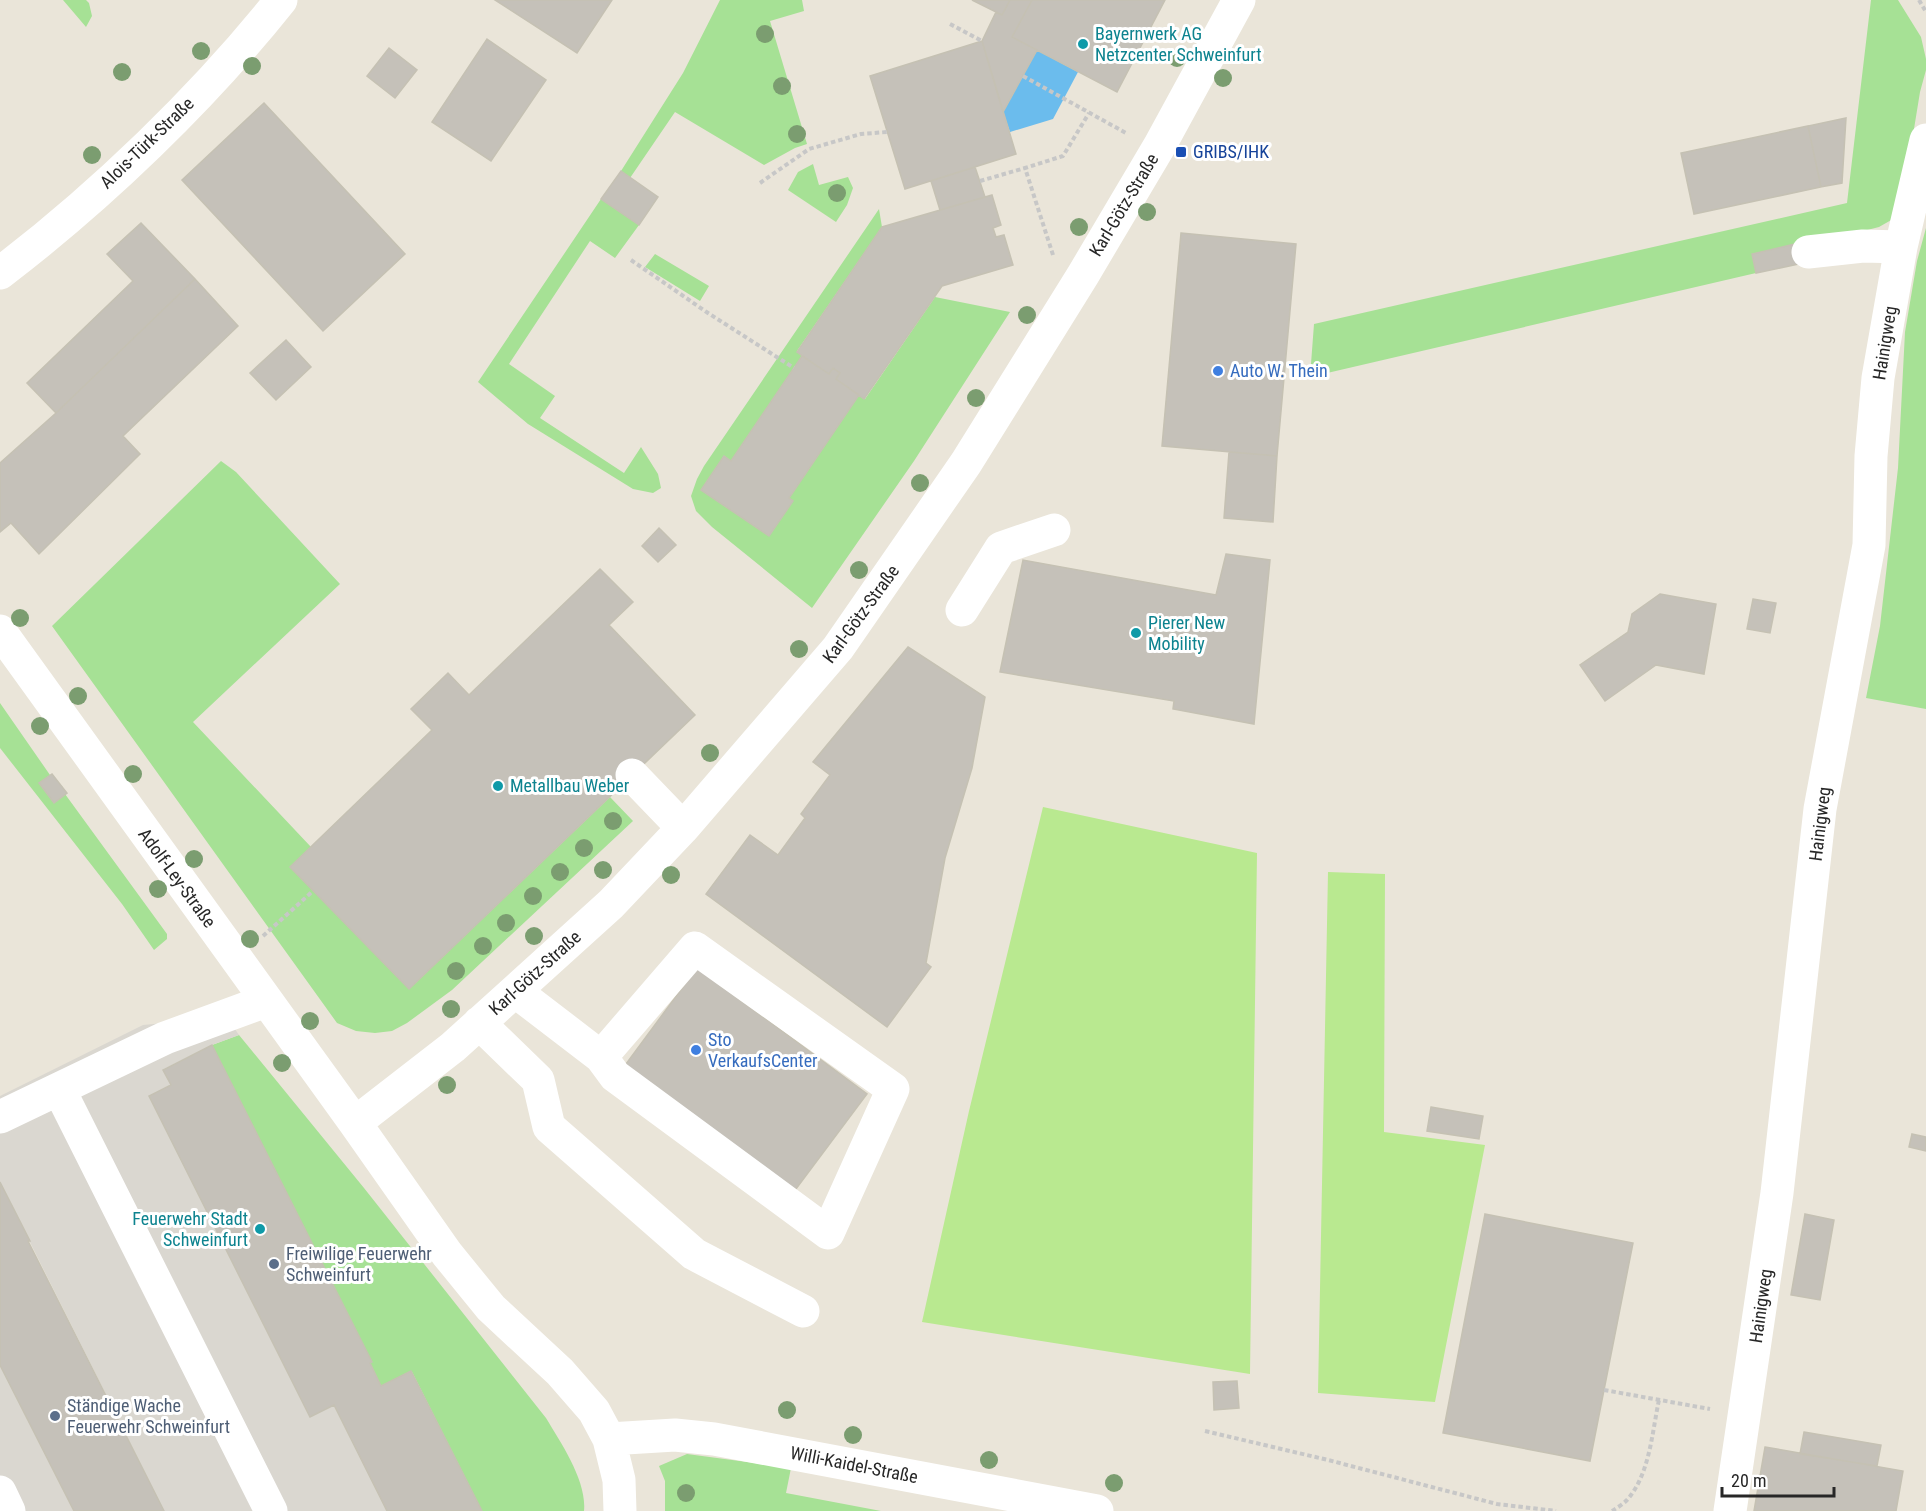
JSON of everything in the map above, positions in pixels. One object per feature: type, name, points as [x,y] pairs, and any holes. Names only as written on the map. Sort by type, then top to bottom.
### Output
[{"type":"street","name":"Alois-Türk-Straße","points":[[0,273],[133,159],[186,105],[281,0]]},
{"type":"street","name":"Karl-Götz-Straße","points":[[355,1123],[453,1047],[611,904],[682,828],[838,648],[966,463],[1083,275],[1160,145],[1239,0]]},
{"type":"street","name":"Hainigweg","points":[[1730,1511],[1777,1193],[1820,809],[1869,545],[1871,456],[1878,378],[1901,247],[1926,140]]},
{"type":"street","points":[[1808,252],[1863,246],[1901,247]]},
{"type":"street","points":[[962,609],[1001,548],[1054,530]]},
{"type":"street","name":"Adolf-Ley-Straße","points":[[0,631],[355,1123]]},
{"type":"street","points":[[632,775],[682,828]]},
{"type":"street","points":[[515,991],[601,1057],[615,1076],[828,1233],[893,1089],[695,948],[601,1057]]},
{"type":"street","points":[[0,1117],[165,1038],[266,1000]]},
{"type":"street","points":[[479,1023],[538,1080],[549,1127],[694,1254],[803,1311]]},
{"type":"street","points":[[59,1089],[271,1511]]},
{"type":"street","points":[[355,1123],[447,1254],[491,1308],[560,1372],[594,1411],[609,1439],[619,1480],[620,1511]]},
{"type":"street","name":"Willi-Kaidel-Straße","points":[[609,1439],[675,1435],[714,1439],[1097,1511]]},
{"type":"street","points":[[0,1492],[9,1511]]},
{"type":"path","points":[[1919,0],[1926,12]]},
{"type":"path","points":[[950,24],[982,41]]},
{"type":"path","points":[[1023,76],[1126,133]]},
{"type":"path","points":[[980,182],[1063,156],[1089,113]]},
{"type":"path","points":[[760,183],[809,149],[861,134],[887,132]]},
{"type":"path","points":[[1025,168],[1053,256]]},
{"type":"path","points":[[631,260],[708,314],[794,368]]},
{"type":"path","points":[[261,938],[314,891]]},
{"type":"path","points":[[1605,1390],[1745,1416]]},
{"type":"path","points":[[1611,1511],[1626,1501],[1639,1482],[1647,1458],[1659,1400]]},
{"type":"path","points":[[1205,1431],[1497,1504],[1556,1511]]},
{"type":"green space","points":[[63,0],[86,0],[89,3],[92,16],[86,27]]},
{"type":"green space","points":[[720,0],[802,0],[804,11],[770,21],[807,144],[764,165],[675,112],[630,178],[621,171],[683,73]]},
{"type":"green space","points":[[1871,0],[1898,0],[1921,37],[1926,59],[1926,70],[1920,92],[1900,215],[1879,227],[1824,241],[1753,254],[1756,273],[1310,377],[1314,324],[1847,203]]},
{"type":"green space","points":[[813,164],[819,185],[848,177],[853,188],[847,205],[836,222],[788,190],[798,172]]},
{"type":"green space","points":[[601,199],[639,225],[615,258],[590,241],[509,364],[555,396],[540,418],[624,473],[641,447],[658,474],[661,488],[653,493],[633,489],[528,424],[478,382]]},
{"type":"green space","points":[[879,209],[882,227],[797,351],[802,356],[731,461],[724,456],[701,490],[789,498],[859,395],[865,399],[935,297],[1010,312],[914,461],[812,608],[712,527],[696,511],[691,496],[704,466]]},
{"type":"green space","points":[[1926,228],[1926,709],[1866,698],[1880,626],[1898,468],[1905,332],[1917,261]]},
{"type":"green space","points":[[655,254],[709,286],[700,301],[645,267]]},
{"type":"green space","points":[[221,461],[236,472],[340,584],[193,722],[311,847],[291,867],[409,989],[610,797],[633,821],[452,990],[407,1023],[392,1031],[375,1033],[356,1031],[337,1023],[52,626]]},
{"type":"green space","points":[[0,703],[50,775],[40,783],[65,794],[167,934],[167,939],[154,950],[122,904],[0,748]]},
{"type":"green space","points":[[1043,807],[1257,853],[1250,1374],[922,1322],[969,1111]]},
{"type":"green space","points":[[1328,872],[1385,874],[1384,1132],[1485,1145],[1435,1402],[1318,1393]]},
{"type":"green space","points":[[239,1035],[364,1188],[546,1418],[577,1475],[584,1499],[584,1511],[482,1511],[412,1372],[381,1386],[212,1045]]},
{"type":"green space","points":[[687,1454],[791,1468],[786,1493],[881,1511],[665,1511],[665,1481],[659,1466]]},
{"type":"shaded area","points":[[218,1004],[239,1035],[212,1045],[164,1069],[171,1085],[149,1096],[310,1416],[334,1405],[387,1511],[164,1511],[0,1182],[0,1096],[143,1025],[165,1023]]},
{"type":"shaded area","points":[[0,1365],[74,1511],[0,1511]]},
{"type":"water","points":[[1037,50],[1078,72],[1053,119],[1010,132],[1003,112]]},
{"type":"building","points":[[495,0],[612,0],[577,53]]},
{"type":"building","points":[[972,0],[1010,0],[1002,15]]},
{"type":"building","points":[[1010,0],[1032,0],[1012,37],[1037,50],[1003,112],[982,41],[996,12],[1002,15]]},
{"type":"building","name":"Bayernwerk AG Netzcenter Schweinfurt","points":[[1032,0],[1165,0],[1117,92],[1012,37]]},
{"type":"building","points":[[487,39],[546,80],[491,161],[432,122]]},
{"type":"building","points":[[982,41],[1016,154],[905,189],[870,76]]},
{"type":"building","points":[[389,48],[417,70],[395,98],[367,76]]},
{"type":"building","points":[[264,103],[405,254],[323,331],[182,180]]},
{"type":"building","points":[[1846,118],[1842,183],[1821,187],[1808,126]]},
{"type":"building","points":[[1808,126],[1821,187],[1694,214],[1681,153]]},
{"type":"building","points":[[975,167],[985,197],[940,210],[931,181]]},
{"type":"building","points":[[621,171],[658,197],[639,225],[601,199]]},
{"type":"building","points":[[992,195],[1001,225],[993,228],[996,237],[1004,235],[1013,265],[942,286],[864,399],[836,379],[840,373],[833,368],[829,374],[797,352],[882,227]]},
{"type":"building","points":[[141,223],[195,279],[56,413],[27,383],[133,281],[107,254]]},
{"type":"building","points":[[1181,233],[1296,244],[1277,456],[1162,446]]},
{"type":"building","points":[[1795,244],[1799,264],[1756,273],[1752,254]]},
{"type":"building","points":[[195,279],[238,326],[123,436],[140,454],[39,554],[11,523],[0,532],[0,463],[56,413]]},
{"type":"building","points":[[286,340],[311,367],[276,400],[250,373]]},
{"type":"building","points":[[802,356],[829,374],[833,368],[840,373],[836,379],[859,395],[789,498],[793,501],[769,536],[701,490],[724,456],[731,461]]},
{"type":"building","points":[[1229,452],[1277,456],[1273,522],[1224,518]]},
{"type":"building","points":[[659,528],[676,545],[658,562],[642,546]]},
{"type":"building","name":"Pierer New Mobility","points":[[1226,554],[1270,560],[1254,724],[1173,709],[1174,701],[1000,672],[1023,560],[1216,595]]},
{"type":"building","name":"Metallbau Weber","points":[[600,569],[633,602],[609,625],[695,715],[409,989],[290,867],[432,730],[411,709],[448,673],[469,695]]},
{"type":"building","points":[[1660,594],[1716,604],[1704,674],[1656,665],[1605,701],[1580,665],[1628,632],[1632,614]]},
{"type":"building","points":[[1753,599],[1776,603],[1770,633],[1747,629]]},
{"type":"building","points":[[908,647],[985,697],[972,768],[945,858],[926,963],[931,967],[887,1027],[706,894],[750,835],[778,855],[805,818],[801,814],[830,775],[813,762]]},
{"type":"building","points":[[52,774],[67,793],[54,803],[39,783]]},
{"type":"building","points":[[697,968],[867,1094],[790,1197],[620,1072]]},
{"type":"building","name":"Feuerwehr Stadt Schweinfurt","points":[[212,1045],[372,1362],[370,1363],[381,1386],[411,1371],[482,1511],[387,1511],[334,1405],[310,1417],[149,1096],[171,1085],[163,1070]]},
{"type":"building","points":[[1431,1107],[1483,1116],[1479,1139],[1427,1131]]},
{"type":"building","points":[[1912,1134],[1926,1137],[1926,1151],[1909,1147]]},
{"type":"building","points":[[0,1182],[164,1511],[74,1511],[0,1365]]},
{"type":"building","points":[[1485,1214],[1633,1243],[1590,1461],[1443,1433]]},
{"type":"building","points":[[1805,1214],[1834,1220],[1820,1300],[1791,1295]]},
{"type":"building","points":[[1237,1381],[1239,1408],[1214,1410],[1213,1382]]},
{"type":"building","points":[[1804,1432],[1881,1445],[1877,1466],[1800,1454]]},
{"type":"building","points":[[1765,1447],[1903,1471],[1896,1511],[1754,1511]]},
{"type":"place","name":"Bayernwerk AG Netzcenter Schweinfurt","points":[[1083,44]]},
{"type":"place","name":"GRIBS/IHK","points":[[1181,152]]},
{"type":"place","name":"Auto W. Thein","points":[[1218,371]]},
{"type":"place","name":"Pierer New Mobility","points":[[1136,633]]},
{"type":"place","name":"Metallbau Weber","points":[[498,786]]},
{"type":"place","name":"Sto VerkaufsCenter","points":[[696,1050]]},
{"type":"place","name":"Feuerwehr Stadt Schweinfurt","points":[[260,1229]]},
{"type":"place","name":"Freiwilige Feuerwehr Schweinfurt","points":[[274,1264]]},
{"type":"place","name":"Ständige Wache Feuerwehr Schweinfurt","points":[[55,1416]]}]
